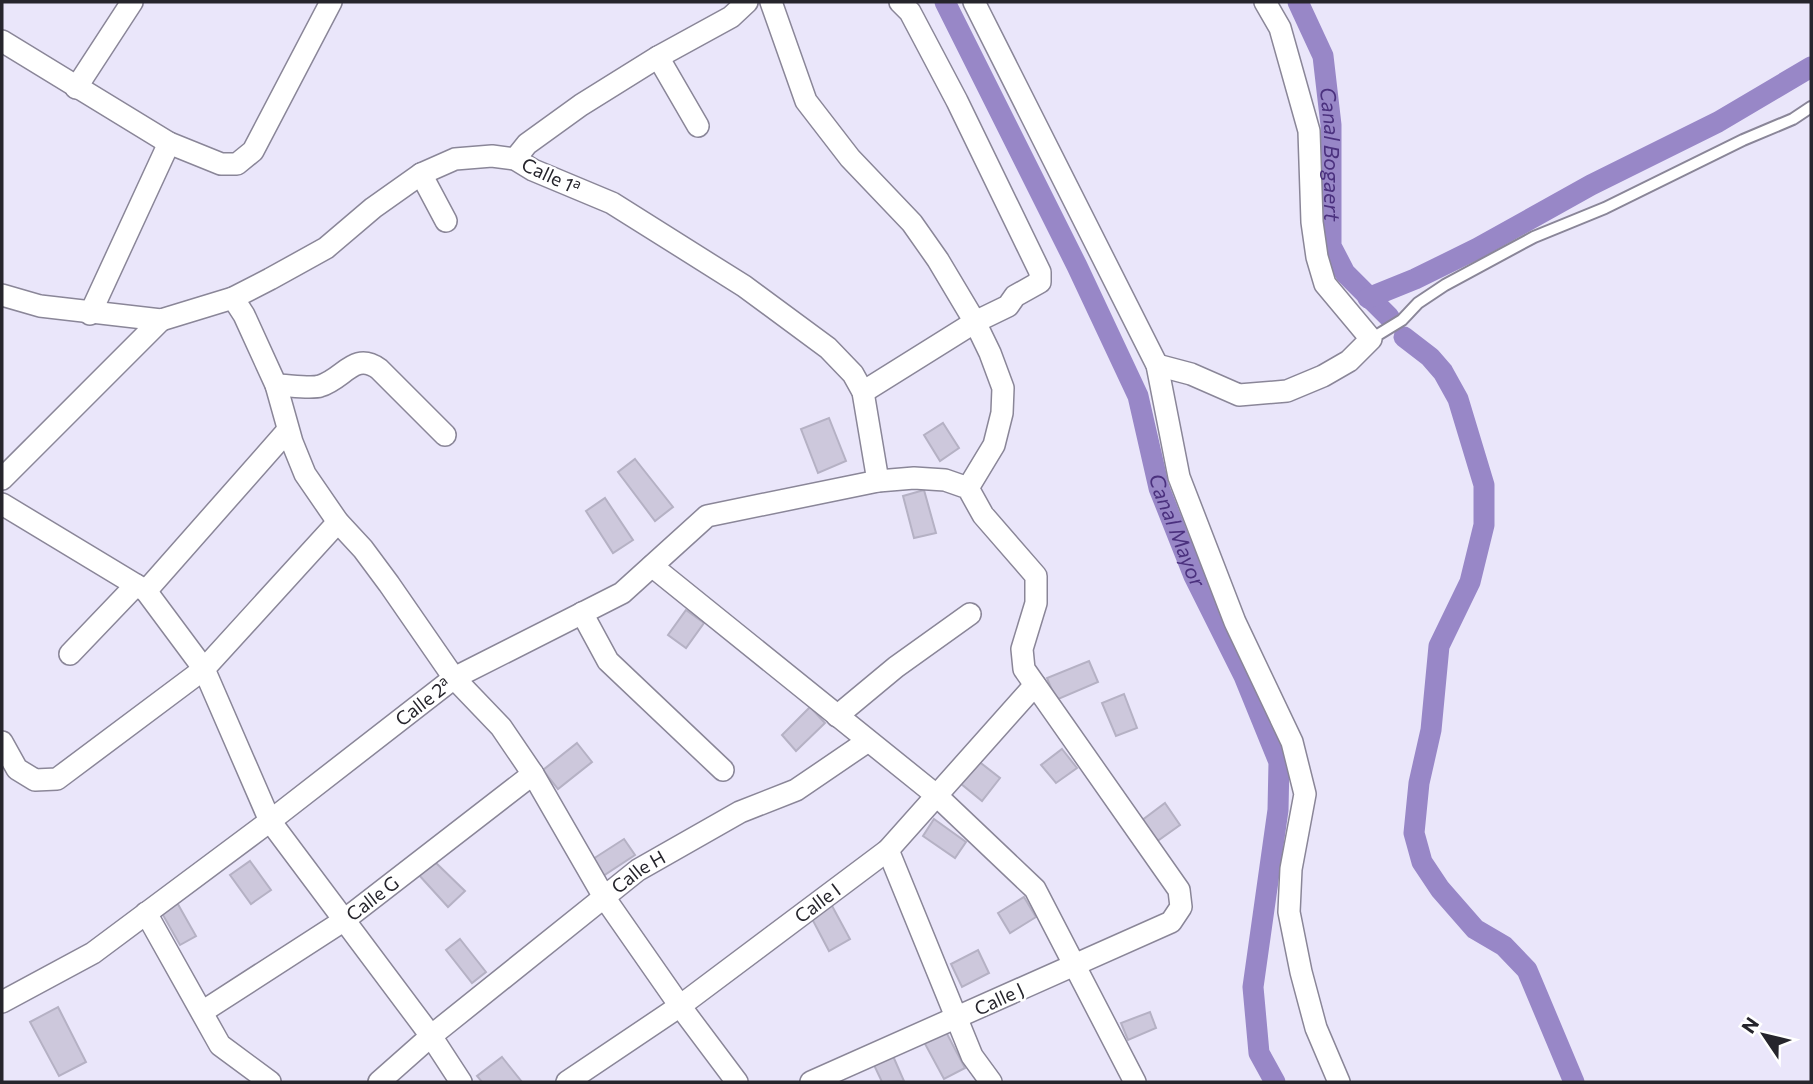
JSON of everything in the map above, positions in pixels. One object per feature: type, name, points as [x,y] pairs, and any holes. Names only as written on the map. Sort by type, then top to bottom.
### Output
[{"type":"street","points":[[76,88],[132,2]]},
{"type":"street","points":[[2,41],[169,143],[221,164],[237,164],[253,151],[331,2]]},
{"type":"street","points":[[515,159],[527,144],[546,129],[658,57],[731,17],[747,2]]},
{"type":"street","points":[[771,2],[806,101],[850,158],[912,223],[938,260],[975,322],[1003,388],[1002,413],[994,445],[968,488],[983,515],[1036,576],[1036,603],[1022,649],[1024,669],[1035,685]]},
{"type":"street","points":[[863,392],[975,322],[1008,306],[1015,296],[1040,282],[1040,272],[957,101],[910,12],[900,2]]},
{"type":"street","points":[[974,2],[1157,365],[1179,477],[1235,622],[1292,742],[1305,794],[1291,869],[1289,912],[1316,1028],[1339,1082]]},
{"type":"street","points":[[1157,365],[1191,374],[1239,395],[1287,391],[1323,376],[1349,361],[1371,339],[1325,284],[1322,275],[1312,222],[1309,131],[1280,28],[1265,2]]},
{"type":"street","points":[[658,57],[698,126]]},
{"type":"street","points":[[90,314],[169,143]]},
{"type":"street","name":"Calle 1ª","points":[[2,295],[40,306],[90,314],[161,320],[233,298],[326,248],[373,208],[421,174],[455,159],[492,156],[515,159],[533,170],[612,203],[744,286],[828,348],[853,373],[863,392],[878,481]]},
{"type":"street","points":[[421,174],[446,221]]},
{"type":"street","points":[[233,298],[244,314],[276,385],[288,430],[305,474],[338,522],[389,584],[454,678],[501,727],[533,774],[604,897],[737,1082]]},
{"type":"street","points":[[2,479],[161,320]]},
{"type":"street","points":[[276,385],[318,388],[359,362],[369,362],[444,435]]},
{"type":"street","points":[[70,654],[141,588],[288,430]]},
{"type":"street","name":"Calle 2ª","points":[[2,1002],[93,953],[270,821],[454,678],[622,593],[707,516],[878,481],[914,478],[945,480],[968,488]]},
{"type":"street","points":[[2,504],[141,588],[204,669],[270,821],[431,1036],[461,1082]]},
{"type":"street","points":[[2,742],[18,769],[35,780],[57,779],[204,669],[338,522]]},
{"type":"street","points":[[652,566],[936,795],[1035,888],[1135,1082]]},
{"type":"street","points":[[582,613],[608,661],[723,770]]},
{"type":"street","points":[[837,716],[896,667],[970,614]]},
{"type":"street","name":"Calle I","points":[[567,1082],[680,1006],[888,850],[1035,685]]},
{"type":"street","name":"Calle J","points":[[811,1082],[1171,922],[1181,907],[1179,890],[1035,685]]},
{"type":"street","name":"Calle H","points":[[379,1082],[431,1036],[638,870],[740,812],[796,789],[869,741]]},
{"type":"street","name":"Calle G","points":[[202,1012],[343,921],[533,774]]},
{"type":"street","points":[[888,850],[972,1056],[991,1082]]},
{"type":"street","points":[[146,913],[220,1045],[270,1082]]},
{"type":"lane","points":[[1371,339],[1402,320],[1418,303],[1445,285],[1534,237],[1605,208],[1743,140],[1793,119],[1811,107]]},
{"type":"building","points":[[829,418],[846,461],[818,473],[801,429]]},
{"type":"building","points":[[943,423],[959,448],[940,461],[924,435]]},
{"type":"building","points":[[635,459],[673,507],[655,521],[618,472]]},
{"type":"building","points":[[924,490],[936,533],[914,538],[903,496]]},
{"type":"building","points":[[605,498],[633,540],[613,553],[586,511]]},
{"type":"building","points":[[686,610],[704,623],[686,648],[668,635]]},
{"type":"building","points":[[1089,661],[1098,682],[1056,700],[1047,678]]},
{"type":"building","points":[[1124,694],[1137,728],[1116,736],[1102,703]]},
{"type":"building","points":[[810,707],[825,723],[796,751],[782,735]]},
{"type":"building","points":[[577,743],[592,762],[558,789],[543,770]]},
{"type":"building","points":[[1062,749],[1077,768],[1056,783],[1041,765]]},
{"type":"building","points":[[977,760],[1000,778],[982,801],[960,783]]},
{"type":"building","points":[[1165,803],[1180,825],[1156,842],[1141,821]]},
{"type":"building","points":[[934,819],[966,842],[955,858],[923,836]]},
{"type":"building","points":[[624,839],[635,855],[603,876],[593,859]]},
{"type":"building","points":[[433,860],[465,891],[448,907],[418,874]]},
{"type":"building","points":[[250,861],[271,890],[251,904],[230,875]]},
{"type":"building","points":[[1024,897],[1036,917],[1010,933],[998,913]]},
{"type":"building","points":[[175,899],[196,936],[180,945],[159,908]]},
{"type":"building","points":[[831,904],[850,939],[829,951],[810,915]]},
{"type":"building","points":[[460,939],[486,972],[472,983],[446,950]]},
{"type":"building","points":[[978,950],[989,973],[962,987],[951,964]]},
{"type":"building","points":[[58,1007],[86,1062],[59,1076],[30,1022]]},
{"type":"building","points":[[1150,1012],[1156,1028],[1128,1040],[1121,1023]]},
{"type":"building","points":[[945,1030],[965,1068],[944,1079],[924,1042]]},
{"type":"building","points":[[893,1056],[904,1081],[882,1082],[874,1065]]},
{"type":"building","points":[[502,1057],[522,1082],[482,1082],[477,1076]]},
{"type":"waterway","name":"Canal Mayor","points":[[945,2],[1077,266],[1138,396],[1159,488],[1194,576],[1244,676],[1279,762],[1278,810],[1253,987],[1259,1053],[1275,1082]]},
{"type":"waterway","name":"Canal Bogaert","points":[[1298,2],[1323,56],[1331,125],[1331,246],[1345,273],[1389,317]]},
{"type":"waterway","points":[[1368,298],[1415,279],[1478,248],[1591,185],[1718,122],[1811,67]]},
{"type":"waterway","points":[[1404,337],[1430,357],[1443,372],[1458,399],[1484,485],[1484,525],[1470,582],[1439,646],[1431,730],[1419,783],[1414,833],[1422,862],[1440,889],[1475,929],[1504,946],[1527,970],[1574,1082]]}]
